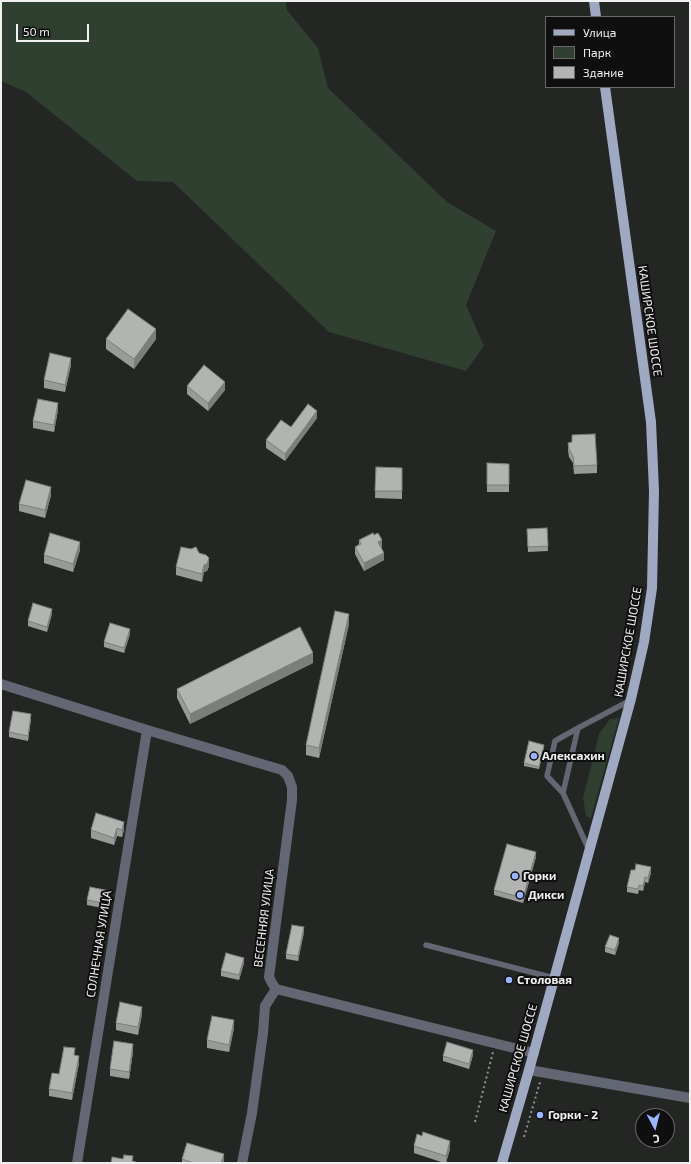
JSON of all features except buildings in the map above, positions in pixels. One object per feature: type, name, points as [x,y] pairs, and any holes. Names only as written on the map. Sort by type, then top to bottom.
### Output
[{"type":"main road","points":[[594,1],[596,16]]},
{"type":"main road","name":"КАШИРСКОЕ ШОССЕ","points":[[502,1163],[534,1053],[631,699],[644,642],[652,588],[654,491],[651,422],[605,88]]},
{"type":"street","points":[[1,684],[147,730]]},
{"type":"street","name":"ВЕСЕННЯЯ УЛИЦА","points":[[147,730],[282,770],[288,776],[292,787],[292,800],[269,977],[276,989]]},
{"type":"street","name":"СОЛНЕЧНАЯ УЛИЦА","points":[[77,1163],[147,730]]},
{"type":"street","points":[[242,1163],[252,1113],[265,1006],[276,989],[534,1053]]},
{"type":"street","points":[[529,1070],[690,1098]]},
{"type":"lane","points":[[590,851],[563,793],[547,776],[555,741],[631,699]]},
{"type":"lane","points":[[563,793],[578,728]]},
{"type":"lane","points":[[426,945],[554,978]]},
{"type":"path","points":[[475,1122],[495,1043]]},
{"type":"path","points":[[524,1137],[543,1073]]},
{"type":"green space","points":[[1,1],[286,1],[287,10],[318,48],[328,88],[447,202],[496,231],[466,305],[484,346],[466,371],[329,332],[173,182],[137,181],[26,92],[1,81]]},
{"type":"green space","points":[[619,718],[591,818],[586,816],[583,798],[599,734],[610,719]]},
{"type":"place","name":"Алексахин","points":[[534,756]]},
{"type":"place","name":"Горки","points":[[515,876]]},
{"type":"place","name":"Дикси","points":[[520,895]]},
{"type":"place","name":"Столовая","points":[[509,980]]},
{"type":"place","name":"Горки - 2","points":[[540,1115]]}]
